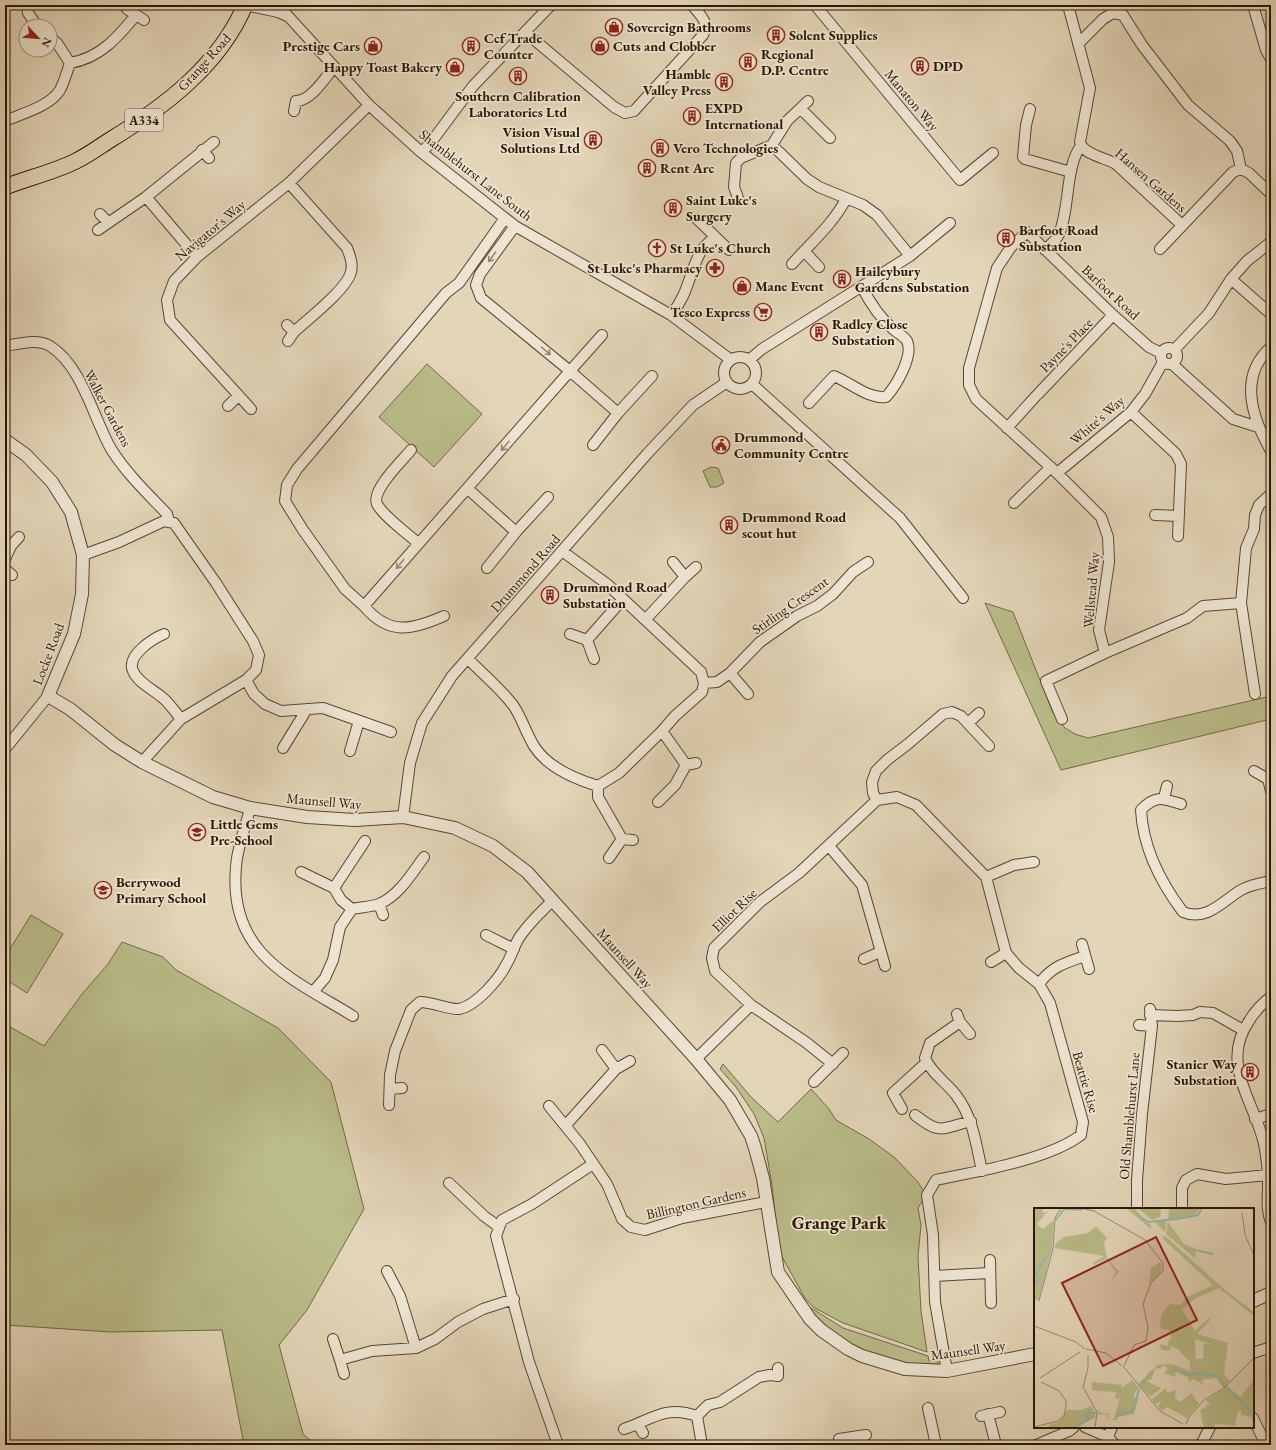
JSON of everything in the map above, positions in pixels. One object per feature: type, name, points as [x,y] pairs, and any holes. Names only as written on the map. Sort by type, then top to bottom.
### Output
[{"type":"main road","name":"Grange Road","points":[[5,187],[76,161],[144,120],[196,76],[227,40],[237,25],[245,5]]},
{"type":"street","points":[[27,5],[28,13],[31,18]]},
{"type":"street","name":"Shamblehurst Lane South","points":[[245,5],[278,12],[291,18]]},
{"type":"street","name":"Shamblehurst Lane South","points":[[278,5],[369,105],[422,152],[515,226],[670,315],[731,360]]},
{"type":"street","points":[[422,152],[429,145],[472,86],[551,5]]},
{"type":"street","points":[[525,32],[614,107],[625,113],[634,111],[703,35],[706,28],[705,21],[692,5]]},
{"type":"street","name":"Manaton Way","points":[[815,5],[960,180],[993,153]]},
{"type":"street","points":[[1045,250],[1055,240],[1060,231],[1070,184],[1071,172],[1077,150],[1081,146],[1080,142],[1090,88],[1068,5]]},
{"type":"street","points":[[1253,5],[1266,50],[1271,59]]},
{"type":"street","points":[[70,63],[84,61],[95,56],[115,41],[140,18],[126,9]]},
{"type":"street","points":[[1078,44],[1103,18],[1113,13],[1123,16],[1142,45],[1188,105],[1230,141],[1237,151],[1241,169],[1249,173],[1271,194]]},
{"type":"street","points":[[58,46],[70,63]]},
{"type":"street","points":[[5,121],[40,106],[53,98],[60,89],[70,63]]},
{"type":"street","points":[[292,103],[301,101],[313,92],[334,67]]},
{"type":"street","points":[[738,198],[734,187],[736,163],[741,158],[772,145],[787,121],[808,101]]},
{"type":"street","name":"Navigator's Way","points":[[252,409],[238,396],[170,320],[167,300],[174,281],[197,257],[289,183],[369,105]]},
{"type":"street","points":[[801,109],[830,138]]},
{"type":"street","points":[[1030,109],[1026,125],[1022,157],[1071,172]]},
{"type":"street","points":[[98,230],[206,154],[214,142]]},
{"type":"street","points":[[772,145],[807,179],[846,199],[863,205],[877,215],[910,256]]},
{"type":"street","name":"Hansen Gardens","points":[[1081,146],[1084,150],[1108,159],[1116,164],[1182,225]]},
{"type":"street","name":"Hansen Gardens","points":[[1160,249],[1233,172],[1241,169]]},
{"type":"street","points":[[288,341],[290,328],[345,284],[351,272],[351,260],[347,248],[289,183]]},
{"type":"street","points":[[146,197],[197,257]]},
{"type":"street","points":[[792,264],[829,225],[839,212],[846,199]]},
{"type":"street","points":[[100,214],[108,222]]},
{"type":"street","points":[[444,616],[410,628],[392,627],[380,622],[346,589],[303,530],[285,501],[287,485],[297,470],[446,293],[459,283],[505,218]]},
{"type":"street","points":[[697,219],[729,250]]},
{"type":"street","points":[[749,360],[762,349],[910,256],[950,223]]},
{"type":"street","points":[[515,226],[480,274],[476,285],[481,298],[618,413]]},
{"type":"street","name":"Barfoot Road","points":[[1027,232],[1149,347],[1233,419],[1258,427]]},
{"type":"street","name":"Wellstead Way","points":[[1027,232],[1011,247],[997,268],[969,368],[969,385],[972,393],[1007,428],[1054,470],[1101,517],[1106,525],[1109,562],[1100,630],[1105,653]]},
{"type":"street","points":[[670,315],[678,306],[688,287],[700,252],[714,237]]},
{"type":"street","points":[[1165,360],[1166,348],[1174,349],[1209,314],[1232,279],[1247,261],[1271,242]]},
{"type":"street","points":[[804,251],[819,267]]},
{"type":"street","points":[[1232,279],[1271,314]]},
{"type":"street","points":[[809,403],[834,376],[878,398],[886,397],[904,370],[909,348],[906,340],[892,329],[877,312],[869,302],[862,287]]},
{"type":"street","name":"Payne's Place","points":[[1007,428],[1114,315]]},
{"type":"street","points":[[364,606],[602,335]]},
{"type":"street","name":"Walker Gardens","points":[[5,346],[34,342],[48,345],[63,357],[83,389],[112,450],[134,478],[167,514],[169,521],[174,523],[254,641],[259,655],[256,670],[246,680],[181,719],[142,762]]},
{"type":"street","points":[[1271,347],[1259,359],[1252,374],[1253,404],[1258,427],[1271,451]]},
{"type":"street","name":"White's Way","points":[[1014,503],[1054,470],[1131,412],[1145,394],[1165,360],[1178,356],[1174,349]]},
{"type":"street","points":[[740,358],[749,360],[756,372],[752,384],[748,387],[739,389],[734,388],[727,382],[725,377],[726,368],[731,360],[740,358]]},
{"type":"street","points":[[593,445],[618,413],[652,376]]},
{"type":"street","name":"Drummond Road","points":[[403,817],[410,764],[422,723],[452,676],[647,454],[693,405],[727,382]]},
{"type":"street","points":[[752,384],[900,518],[963,598]]},
{"type":"street","points":[[228,406],[238,396]]},
{"type":"street","points":[[1131,412],[1176,454],[1181,464],[1178,536]]},
{"type":"street","name":"Locke Road","points":[[5,440],[26,455],[52,482],[71,512],[83,554],[82,594],[74,634],[48,696],[5,748]]},
{"type":"street","points":[[411,450],[381,486],[377,495],[377,504],[384,513],[418,543]]},
{"type":"street","points":[[468,489],[516,532]]},
{"type":"street","points":[[1255,694],[1241,603],[1246,548],[1254,529],[1254,515],[1259,505],[1271,494]]},
{"type":"street","points":[[487,569],[516,532],[548,498]]},
{"type":"street","points":[[1155,515],[1179,516]]},
{"type":"street","points":[[83,554],[119,542],[164,521],[169,521]]},
{"type":"street","points":[[5,559],[11,546],[20,537]]},
{"type":"street","points":[[562,551],[607,584],[646,619],[701,672],[704,683],[702,692],[675,716],[662,732],[619,773],[598,786]]},
{"type":"street","points":[[673,562],[685,577]]},
{"type":"street","name":"Stirling Crescent","points":[[704,683],[717,682],[730,673],[760,642],[797,616],[817,606],[833,594],[853,572],[868,562]]},
{"type":"street","points":[[646,619],[685,577],[696,568]]},
{"type":"street","points":[[587,640],[623,599]]},
{"type":"street","points":[[1062,719],[1046,681],[1105,653],[1187,618],[1203,606],[1241,603]]},
{"type":"street","points":[[164,634],[150,635],[133,660],[132,670],[137,678],[164,698],[181,719]]},
{"type":"street","points":[[570,634],[587,640]]},
{"type":"street","points":[[587,640],[594,659]]},
{"type":"street","points":[[468,659],[497,686],[513,705],[534,746],[545,760],[570,774],[598,786]]},
{"type":"street","points":[[730,673],[748,694]]},
{"type":"street","points":[[246,680],[254,694],[265,704],[281,710],[323,708],[391,732]]},
{"type":"street","name":"Maunsell Way","points":[[48,696],[70,709],[115,745],[142,762],[213,797],[250,808],[308,817],[355,820],[403,817],[455,828],[493,846],[527,872],[696,1059],[730,1100],[751,1136],[763,1178],[778,1272],[810,1319],[821,1330],[848,1349],[876,1362],[905,1369],[946,1371],[1034,1354]]},
{"type":"street","points":[[283,748],[307,709]]},
{"type":"street","points":[[989,746],[960,716],[952,712],[942,714],[876,771],[872,782],[873,793],[877,800],[898,797],[916,805],[986,878],[1012,862],[1034,862]]},
{"type":"street","points":[[968,723],[979,713]]},
{"type":"street","points":[[350,751],[359,721]]},
{"type":"street","points":[[658,802],[675,785],[691,764],[662,732]]},
{"type":"street","points":[[1254,771],[1270,778],[1271,791]]},
{"type":"street","points":[[598,786],[598,797],[622,839]]},
{"type":"street","points":[[1164,798],[1167,786]]},
{"type":"street","points":[[1181,804],[1164,798],[1149,801],[1141,810],[1141,820],[1155,868],[1183,912],[1190,915],[1198,915],[1218,908],[1242,890],[1271,881]]},
{"type":"street","name":"Elliot Rise","points":[[833,1064],[807,1043],[751,1005],[715,971],[712,958],[714,948],[760,902],[799,873],[877,800]]},
{"type":"street","points":[[250,808],[236,866],[238,908],[245,931],[256,947],[291,979],[353,1016]]},
{"type":"street","points":[[622,839],[633,840]]},
{"type":"street","points":[[609,858],[622,839]]},
{"type":"street","points":[[334,888],[365,841]]},
{"type":"street","points":[[829,846],[862,885],[885,966]]},
{"type":"street","points":[[313,992],[325,978],[333,960],[340,927],[352,909],[379,904],[400,888],[424,857]]},
{"type":"street","points":[[301,872],[334,888],[341,900],[352,909]]},
{"type":"street","name":"Beattie Rise","points":[[946,1371],[935,1302],[933,1235],[927,1195],[936,1180],[982,1171],[1071,1143],[1081,1135],[1083,1122],[1050,1003],[1039,984],[1019,968],[1006,953],[986,878]]},
{"type":"street","points":[[389,1105],[390,1075],[395,1051],[411,1010],[420,1002],[432,1002],[446,1007],[459,1009],[470,1004],[500,975],[519,937],[527,926],[552,901]]},
{"type":"street","points":[[379,904],[383,915]]},
{"type":"street","points":[[486,935],[514,949]]},
{"type":"street","points":[[1082,944],[1089,969]]},
{"type":"street","points":[[864,959],[880,952]]},
{"type":"street","points":[[991,962],[1006,953]]},
{"type":"street","points":[[1039,984],[1047,972],[1053,968],[1085,956]]},
{"type":"street","points":[[1271,997],[1260,1004],[1243,1030],[1238,1047],[1238,1069],[1264,1147],[1268,1175],[1267,1213],[1271,1222]]},
{"type":"street","points":[[696,1059],[751,1005]]},
{"type":"street","name":"Old Shamblehurst Lane","points":[[1137,1208],[1142,1114],[1152,1026],[1150,1012],[1193,1015],[1200,1012],[1213,1013],[1243,1030]]},
{"type":"street","points":[[970,1034],[958,1018],[930,1043],[925,1058],[930,1069],[955,1094],[971,1121],[982,1171]]},
{"type":"street","points":[[1139,1025],[1152,1026]]},
{"type":"street","points":[[602,1050],[616,1069]]},
{"type":"street","points":[[814,1082],[843,1053]]},
{"type":"street","points":[[566,1125],[616,1069],[630,1062]]},
{"type":"street","points":[[902,1109],[893,1093],[926,1062]]},
{"type":"street","points":[[390,1089],[402,1088]]},
{"type":"street","name":"Billington Gardens","points":[[549,1106],[566,1125],[607,1184],[622,1219],[631,1227],[644,1230],[682,1218],[766,1202]]},
{"type":"street","points":[[1255,1120],[1271,1114]]},
{"type":"street","points":[[915,1115],[937,1129],[971,1121]]},
{"type":"street","points":[[558,1445],[529,1362],[514,1299],[496,1236],[502,1220],[532,1204],[593,1164]]},
{"type":"street","points":[[1182,1208],[1182,1188],[1186,1180],[1197,1174],[1226,1179],[1268,1175]]},
{"type":"street","points":[[449,1183],[484,1216],[499,1227]]},
{"type":"street","points":[[990,1260],[989,1273],[991,1303]]},
{"type":"street","points":[[387,1270],[400,1296],[416,1348]]},
{"type":"street","points":[[934,1276],[989,1273]]},
{"type":"street","points":[[1254,1300],[1271,1292]]},
{"type":"street","points":[[340,1360],[372,1351],[416,1348],[434,1339],[458,1322],[483,1309],[514,1299]]},
{"type":"street","points":[[333,1339],[344,1374]]},
{"type":"street","points":[[1254,1353],[1271,1347]]},
{"type":"street","points":[[697,1416],[708,1405],[720,1402],[759,1378],[770,1375],[779,1376]]},
{"type":"street","points":[[928,1408],[936,1445]]},
{"type":"street","points":[[624,1429],[640,1429],[666,1412],[684,1412],[697,1416]]},
{"type":"street","points":[[996,1445],[984,1415],[1000,1412]]},
{"type":"street","points":[[697,1416],[702,1445]]},
{"type":"street","points":[[1254,1420],[1266,1445]]},
{"type":"street","points":[[1036,1445],[1070,1431],[1073,1428]]},
{"type":"street","points":[[1087,1428],[1112,1441],[1112,1428]]},
{"type":"street","points":[[1201,1445],[1210,1428]]},
{"type":"street","points":[[839,1439],[853,1441],[866,1435]]},
{"type":"green space","points":[[427,364],[482,414],[434,467],[379,417]]},
{"type":"green space","points":[[711,467],[718,468],[724,483],[717,487],[710,487],[703,471]]},
{"type":"green space","points":[[985,603],[1013,612],[1053,713],[1065,728],[1075,734],[1088,738],[1271,696],[1271,719],[1061,770]]},
{"type":"green space","points":[[31,915],[63,934],[27,993],[5,979],[5,957]]},
{"type":"green space","points":[[122,942],[163,957],[176,970],[278,1028],[331,1082],[364,1209],[307,1310],[279,1345],[303,1434],[316,1445],[244,1445],[222,1330],[111,1332],[5,1325],[5,1024],[44,1046],[82,994],[108,964]]},
{"type":"green space","points":[[723,1064],[751,1097],[778,1122],[811,1089],[829,1109],[836,1120],[869,1139],[894,1157],[918,1182],[926,1195],[918,1208],[921,1225],[918,1256],[921,1311],[927,1352],[843,1323],[813,1307],[805,1298],[782,1257],[778,1241],[772,1185],[764,1138],[754,1114],[736,1087],[720,1069]]},
{"type":"green space","points":[[808,1308],[813,1309],[843,1328],[928,1356],[929,1361],[938,1361],[938,1363],[936,1365],[911,1365],[867,1353],[845,1341],[817,1318]]},
{"type":"place","name":"Sovereign Bathrooms","points":[[614,27]]},
{"type":"place","name":"Solent Supplies","points":[[776,35]]},
{"type":"place","name":"Prestige Cars","points":[[373,46]]},
{"type":"place","name":"Ccf Trade Counter","points":[[471,46]]},
{"type":"place","name":"Cuts and Clobber","points":[[600,46]]},
{"type":"place","name":"Regional D.P. Centre","points":[[748,62]]},
{"type":"place","name":"DPD","points":[[920,66]]},
{"type":"place","name":"Happy Toast Bakery","points":[[455,67]]},
{"type":"place","name":"Southern Calibration Laboratories Ltd","points":[[518,76]]},
{"type":"place","name":"Hamble Valley Press","points":[[724,82]]},
{"type":"place","name":"EXPD International","points":[[692,116]]},
{"type":"place","name":"Vision Visual Solutions Ltd","points":[[593,140]]},
{"type":"place","name":"Vero Technologies","points":[[660,148]]},
{"type":"place","name":"Rent Arc","points":[[647,168]]},
{"type":"place","name":"Saint Luke's Surgery","points":[[673,208]]},
{"type":"place","name":"Barfoot Road Substation","points":[[1006,238]]},
{"type":"place","name":"St Luke's Church","points":[[657,248]]},
{"type":"place","name":"St Luke's Pharmacy","points":[[715,268]]},
{"type":"place","name":"Haileybury Gardens Substation","points":[[842,279]]},
{"type":"place","name":"Mane Event","points":[[742,286]]},
{"type":"place","name":"Tesco Express","points":[[763,312]]},
{"type":"place","name":"Radley Close Substation","points":[[819,332]]},
{"type":"place","name":"Drummond Community Centre","points":[[721,445]]},
{"type":"place","name":"Drummond Road scout hut","points":[[729,525]]},
{"type":"place","name":"Drummond Road Substation","points":[[550,595]]},
{"type":"place","name":"Little Gems Pre-School","points":[[197,832]]},
{"type":"place","name":"Berrywood Primary School","points":[[103,890]]},
{"type":"place","name":"Stanier Way Substation","points":[[1250,1072]]},
{"type":"district","name":"Grange Park","points":[[839,1222]]}]
